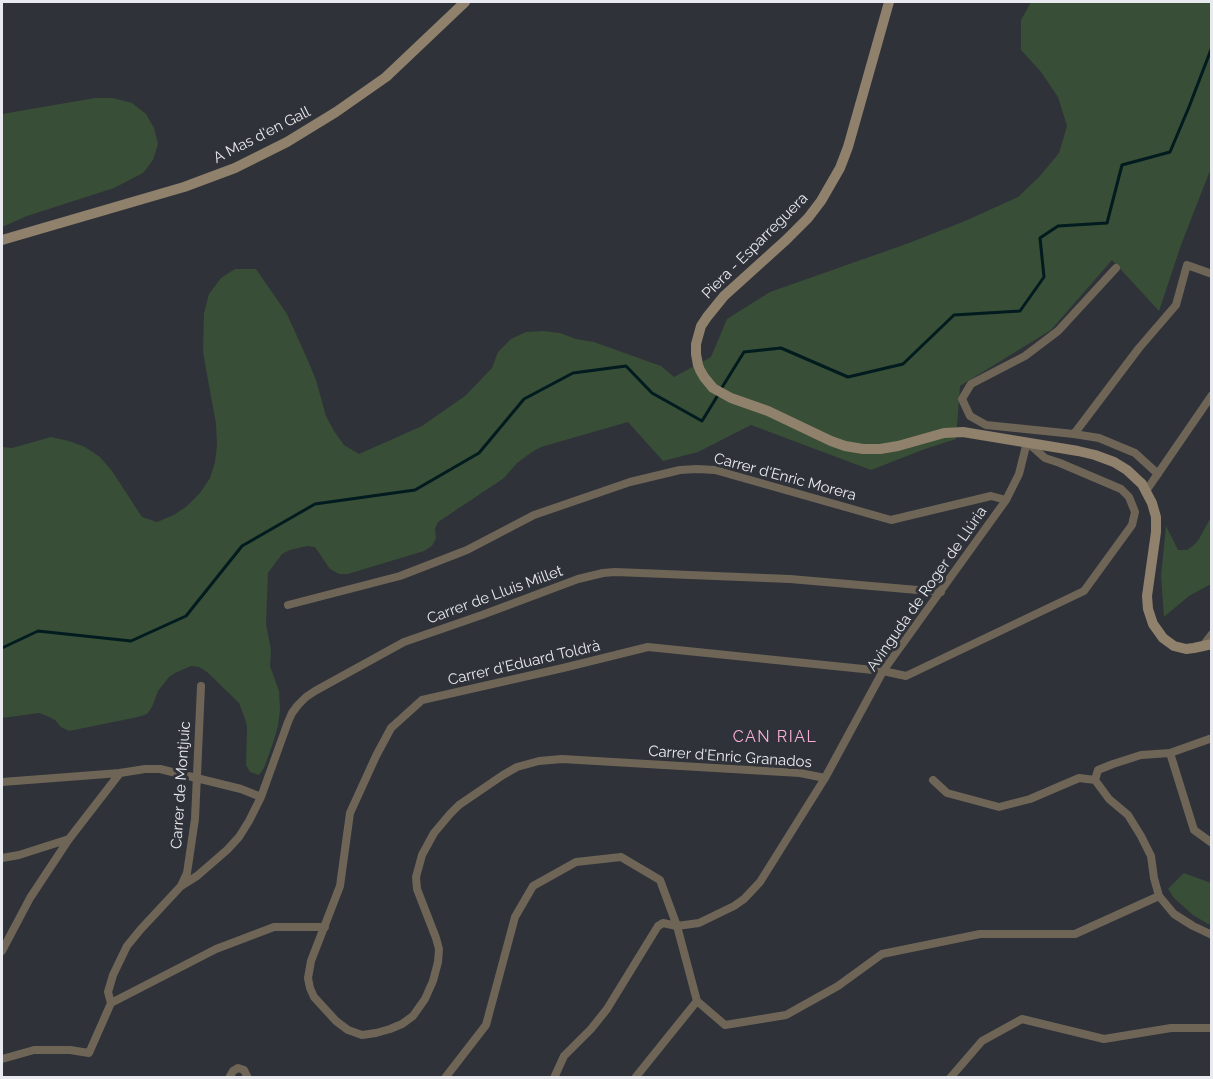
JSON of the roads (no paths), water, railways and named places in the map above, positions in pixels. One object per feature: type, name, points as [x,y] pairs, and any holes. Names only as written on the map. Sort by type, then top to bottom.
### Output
[{"type":"main road","name":"A Mas d'en Gall","points":[[2,240],[184,187],[235,168],[287,142],[336,112],[386,77],[465,2]]},
{"type":"main road","name":"Piera - Esparreguera","points":[[889,2],[848,147],[833,182],[808,218],[714,307],[699,334],[696,354],[698,365],[713,388],[725,395],[845,446],[880,449],[954,432],[1078,451],[1104,458],[1127,470],[1136,477],[1146,491],[1156,517],[1147,596],[1150,618],[1157,632],[1174,646],[1186,649],[1207,645]]},
{"type":"street","points":[[1074,434],[1139,348],[1176,305],[1187,266],[1212,274]]},
{"type":"street","points":[[1116,268],[1058,332],[1025,356],[971,384],[962,399],[970,416],[986,424],[1099,438],[1135,453],[1158,474]]},
{"type":"street","points":[[1146,491],[1212,395]]},
{"type":"street","name":"Avinguda de Roger de Llúria","points":[[554,1077],[564,1056],[607,1009],[658,926],[663,923],[677,926],[699,923],[724,912],[744,899],[760,882],[825,778],[883,671],[1006,500],[1019,474],[1027,442]]},
{"type":"street","name":"Carrer d'Eduard Toldrà","points":[[325,927],[340,886],[350,813],[391,729],[422,700],[648,647],[883,671],[906,676],[1084,591],[1132,525],[1135,512],[1129,497],[1121,489],[1045,458],[1027,442]]},
{"type":"street","name":"Carrer d'Enric Morera","points":[[288,605],[400,576],[467,550],[534,515],[630,482],[680,470],[715,470],[891,520],[991,496],[1006,500]]},
{"type":"street","name":"Carrer de Lluis Millet","points":[[181,886],[197,876],[239,837],[261,797],[292,713],[306,697],[404,642],[578,579],[603,573],[628,572],[790,579],[941,592]]},
{"type":"street","points":[[1207,645],[1212,634]]},
{"type":"street","name":"Carrer de Montjuic","points":[[2,1059],[34,1050],[70,1050],[89,1053],[111,1003],[108,992],[113,975],[128,946],[181,886],[187,873],[193,830],[201,686]]},
{"type":"street","points":[[1095,780],[1098,770],[1113,764],[1141,755],[1170,753],[1212,738]]},
{"type":"street","points":[[1170,753],[1194,831],[1212,843]]},
{"type":"street","name":"Carrer d'Enric Granados","points":[[325,927],[308,970],[310,988],[314,997],[336,1021],[348,1030],[362,1035],[383,1031],[402,1024],[413,1016],[425,999],[438,962],[439,949],[436,938],[417,889],[416,877],[422,855],[434,833],[459,805],[503,775],[528,763],[562,759],[800,773],[825,778]]},
{"type":"street","points":[[2,782],[160,769],[241,789],[261,797]]},
{"type":"street","points":[[2,951],[30,898],[69,839],[120,773]]},
{"type":"street","points":[[933,780],[947,793],[999,807],[1030,799],[1078,778],[1095,780],[1109,799],[1128,815],[1140,836],[1151,856],[1159,896],[1174,914],[1193,927],[1212,935]]},
{"type":"street","points":[[2,858],[69,839]]},
{"type":"street","points":[[445,1077],[486,1025],[515,916],[533,886],[576,862],[621,857],[660,880],[677,926],[697,1001],[725,1025],[786,1015],[838,986],[882,954],[980,934],[1075,934],[1159,896]]},
{"type":"street","points":[[111,1003],[216,949],[274,927],[325,927]]},
{"type":"street","points":[[634,1077],[697,1001]]},
{"type":"street","points":[[950,1077],[982,1041],[1022,1019],[1104,1039],[1171,1028],[1212,1028]]},
{"type":"street","points":[[229,1077],[238,1068],[244,1070],[248,1077]]},
{"type":"waterway","points":[[721,389],[744,352],[781,348],[848,377],[903,364],[954,315],[1020,311],[1044,277],[1040,238],[1058,226],[1107,223],[1122,165],[1170,152],[1212,47]]},
{"type":"waterway","points":[[2,648],[38,631],[131,641],[186,616],[242,546],[315,504],[415,490],[479,453],[524,399],[573,373],[626,366],[652,393],[702,421],[718,395]]},
{"type":"district","name":"CAN RIAL","points":[[775,737]]}]
